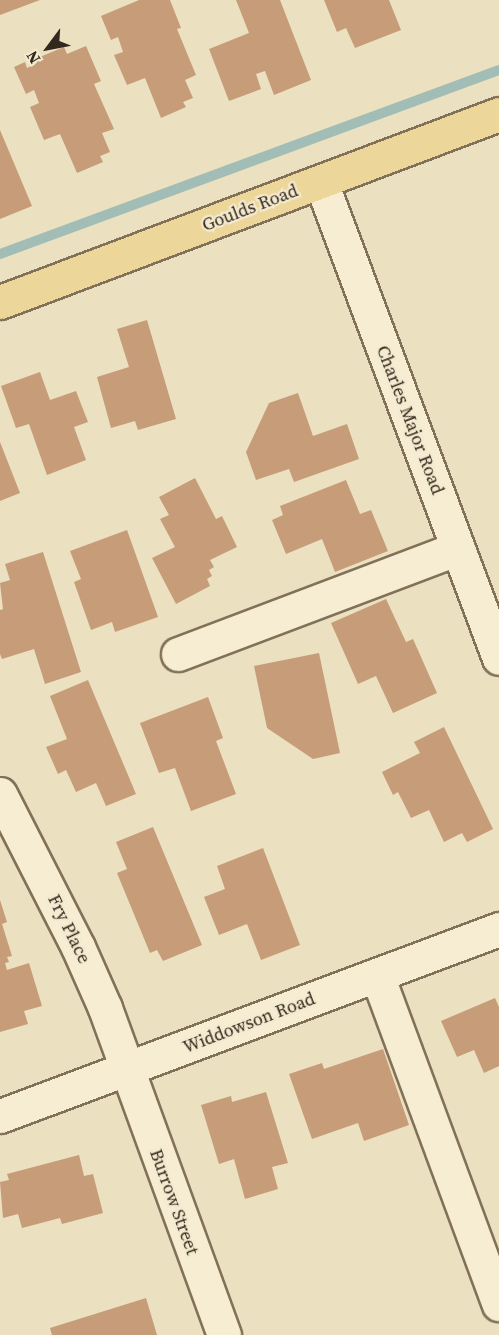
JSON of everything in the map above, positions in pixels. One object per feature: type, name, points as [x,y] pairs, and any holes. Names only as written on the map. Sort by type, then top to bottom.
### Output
[{"type":"main road","name":"Goulds Road","points":[[0,302],[499,114]]},
{"type":"street","name":"Charles Major Road","points":[[321,182],[499,658]]},
{"type":"street","points":[[178,654],[458,548]]},
{"type":"street","name":"Fry Place","points":[[0,794],[78,947],[105,1008],[125,1069]]},
{"type":"street","name":"Widdowson Road","points":[[0,1116],[499,929]]},
{"type":"street","points":[[377,975],[499,1304]]},
{"type":"street","name":"Burrow Street","points":[[125,1069],[224,1335]]},
{"type":"building","points":[[0,0],[40,0],[0,15]]},
{"type":"building","points":[[139,0],[170,0],[181,28],[177,29],[196,75],[185,80],[193,98],[183,102],[186,107],[161,118],[145,78],[127,85],[114,55],[123,52],[118,37],[111,40],[101,16]]},
{"type":"building","points":[[236,0],[280,0],[311,80],[274,95],[265,71],[256,74],[261,89],[229,101],[209,49],[249,33]]},
{"type":"building","points":[[324,0],[389,0],[401,30],[355,48],[346,28],[337,32]]},
{"type":"building","points":[[86,46],[101,81],[94,84],[114,129],[102,133],[110,152],[100,156],[103,162],[77,173],[60,134],[44,140],[30,107],[39,103],[34,90],[26,94],[14,67],[25,62],[27,68],[37,63],[35,59],[64,47],[67,54]]},
{"type":"building","points":[[0,130],[32,206],[0,219]]},
{"type":"building","points":[[147,320],[176,419],[138,430],[135,421],[111,428],[97,377],[129,367],[117,329]]},
{"type":"building","points":[[40,372],[50,400],[76,391],[88,422],[74,427],[86,460],[47,475],[29,424],[16,428],[1,386]]},
{"type":"building","points":[[298,393],[313,436],[347,424],[359,459],[294,482],[289,469],[256,480],[246,452],[269,403]]},
{"type":"building","points":[[0,442],[20,493],[0,501]]},
{"type":"building","points":[[195,478],[216,519],[222,516],[237,547],[210,560],[214,567],[209,570],[212,576],[207,579],[210,586],[176,604],[152,558],[175,547],[160,519],[169,515],[159,497]]},
{"type":"building","points":[[346,480],[360,514],[371,510],[388,551],[335,572],[322,539],[286,554],[272,520],[283,515],[280,506]]},
{"type":"building","points":[[127,530],[158,617],[115,632],[112,622],[91,630],[74,582],[81,579],[70,551]]},
{"type":"building","points":[[43,552],[81,672],[45,684],[34,649],[2,659],[0,654],[0,610],[3,609],[0,583],[10,580],[5,564]]},
{"type":"building","points":[[386,599],[406,642],[413,639],[437,693],[393,713],[376,676],[358,684],[331,623]]},
{"type":"building","points":[[319,653],[340,753],[313,759],[267,728],[254,666]]},
{"type":"building","points":[[88,680],[136,794],[106,806],[96,783],[76,792],[66,770],[58,774],[46,747],[67,739],[50,696]]},
{"type":"building","points":[[208,697],[223,738],[216,741],[236,794],[191,811],[175,768],[159,773],[140,723]]},
{"type":"building","points":[[444,727],[493,829],[467,842],[462,833],[444,842],[429,810],[411,818],[398,792],[393,795],[382,772],[420,753],[414,742]]},
{"type":"building","points":[[153,827],[202,945],[163,961],[157,950],[150,953],[117,873],[127,869],[116,842]]},
{"type":"building","points":[[263,848],[300,945],[261,960],[247,924],[219,935],[204,897],[225,889],[217,866]]},
{"type":"building","points":[[0,900],[7,922],[2,924],[12,956],[7,957],[9,962],[5,963],[7,970],[29,963],[42,1006],[24,1011],[28,1024],[0,1032]]},
{"type":"building","points":[[495,998],[499,1007],[499,1066],[484,1073],[474,1050],[457,1057],[441,1021]]},
{"type":"building","points":[[383,1049],[409,1125],[364,1141],[358,1123],[312,1139],[289,1074],[322,1063],[324,1069]]},
{"type":"building","points":[[266,1092],[288,1163],[272,1167],[278,1189],[245,1199],[234,1159],[219,1164],[201,1105],[231,1096],[232,1102]]},
{"type":"building","points":[[79,1155],[84,1176],[93,1174],[103,1213],[62,1224],[60,1218],[22,1228],[18,1214],[3,1218],[0,1182],[9,1180],[7,1174]]},
{"type":"building","points":[[146,1298],[157,1335],[52,1335],[50,1328]]},
{"type":"waterway","points":[[0,254],[499,70]]}]
